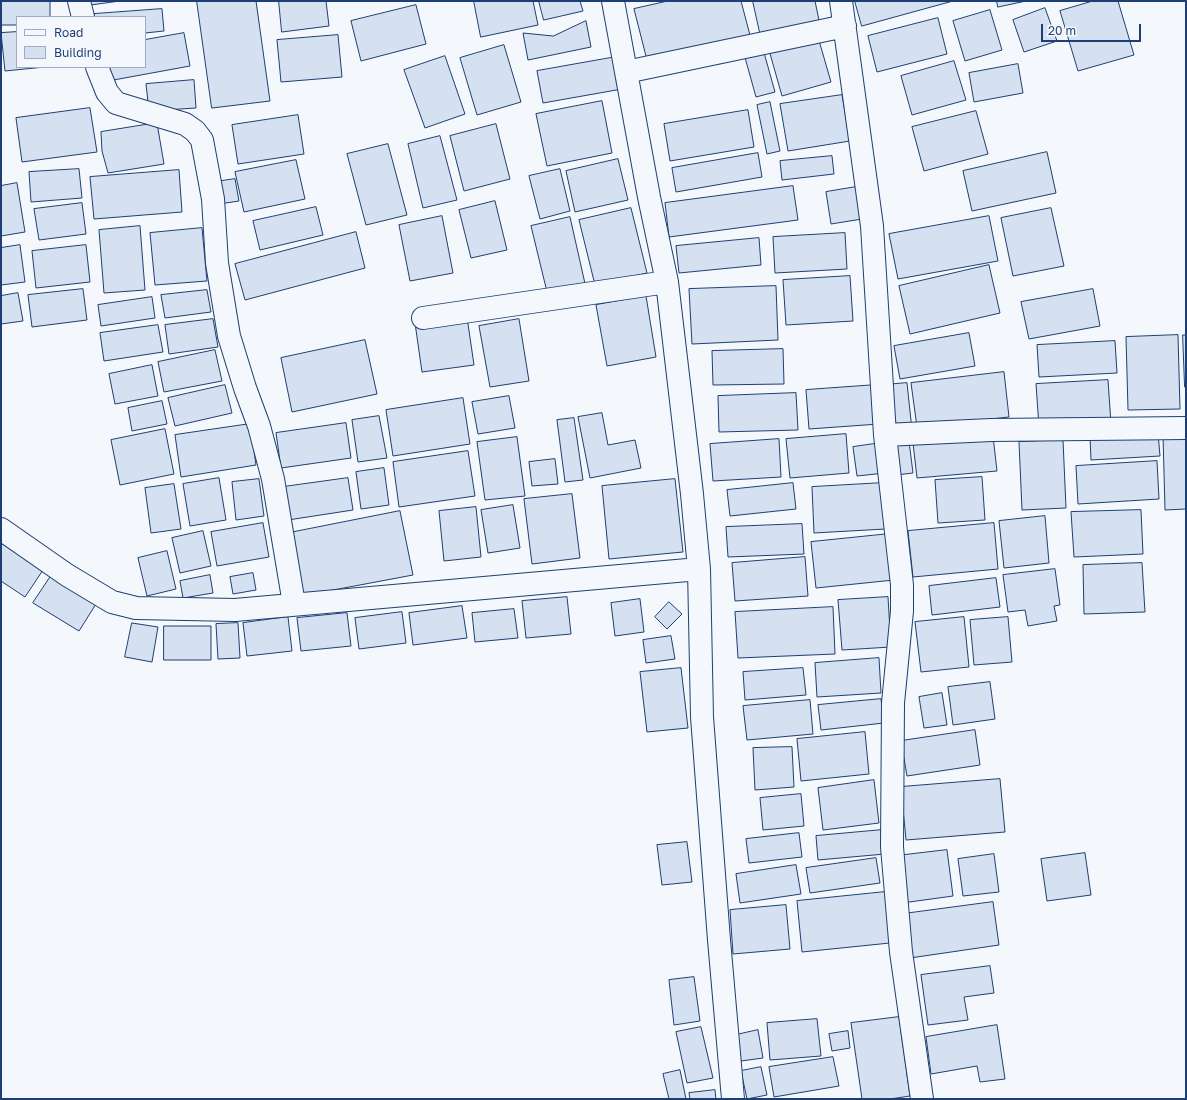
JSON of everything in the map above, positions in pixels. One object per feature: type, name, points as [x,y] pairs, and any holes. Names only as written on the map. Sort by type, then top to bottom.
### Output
[{"type":"street","points":[[79,1],[83,16]]},
{"type":"street","points":[[613,1],[667,282],[699,569],[702,717],[718,940],[733,1099]]},
{"type":"street","points":[[841,1],[872,226],[885,435],[902,585],[902,611],[893,703],[892,847],[901,952],[922,1099]]},
{"type":"street","points":[[626,72],[845,26]]},
{"type":"street","points":[[97,68],[107,92],[116,103],[185,124],[195,131],[202,140],[213,198],[217,263],[229,336],[245,388],[259,426],[273,479],[294,604]]},
{"type":"street","points":[[423,318],[667,282]]},
{"type":"street","points":[[885,435],[991,430],[1186,428]]},
{"type":"street","points":[[1,529],[73,579],[112,602],[136,608],[235,610],[699,569]]},
{"type":"building","points":[[1,1],[50,1],[50,16],[16,16],[16,25],[1,25]]},
{"type":"building","points":[[82,1],[120,1],[83,6]]},
{"type":"building","points":[[197,1],[256,1],[270,101],[212,108]]},
{"type":"building","points":[[279,1],[326,1],[329,26],[282,32]]},
{"type":"building","points":[[474,1],[533,1],[538,25],[481,37]]},
{"type":"building","points":[[539,1],[580,1],[583,11],[544,20]]},
{"type":"building","points":[[668,1],[741,1],[751,39],[648,64],[634,9]]},
{"type":"building","points":[[753,1],[815,1],[820,25],[761,37]]},
{"type":"building","points":[[855,1],[953,1],[862,26]]},
{"type":"building","points":[[997,1],[1026,1],[998,7]]},
{"type":"building","points":[[1093,1],[1118,1],[1134,55],[1078,71],[1060,11]]},
{"type":"building","points":[[416,5],[426,44],[361,61],[351,21]]},
{"type":"building","points":[[1045,8],[1057,41],[1024,52],[1013,20]]},
{"type":"building","points":[[162,9],[164,31],[146,33],[146,16],[94,16],[94,14]]},
{"type":"building","points":[[990,10],[1002,50],[965,61],[953,21]]},
{"type":"building","points":[[938,18],[947,54],[877,72],[868,36]]},
{"type":"building","points":[[586,21],[591,47],[528,60],[523,33],[553,36]]},
{"type":"building","points":[[16,32],[16,68],[35,68],[5,71],[1,33]]},
{"type":"building","points":[[184,33],[190,66],[108,81],[106,68],[146,68],[146,40]]},
{"type":"building","points":[[338,35],[342,77],[281,82],[277,40]]},
{"type":"building","points":[[818,37],[831,82],[782,96],[769,50]]},
{"type":"building","points":[[504,45],[521,102],[477,115],[460,58]]},
{"type":"building","points":[[763,49],[775,92],[756,97],[744,54]]},
{"type":"building","points":[[445,56],[465,114],[425,128],[404,70]]},
{"type":"building","points":[[616,57],[622,89],[543,103],[537,71]]},
{"type":"building","points":[[954,61],[966,100],[912,115],[901,76]]},
{"type":"building","points":[[1018,64],[1023,93],[974,102],[969,73]]},
{"type":"building","points":[[194,80],[196,108],[149,111],[146,84]]},
{"type":"building","points":[[842,95],[850,141],[788,151],[780,104]]},
{"type":"building","points":[[602,101],[612,153],[547,166],[536,114]]},
{"type":"building","points":[[770,102],[780,151],[767,154],[757,105]]},
{"type":"building","points":[[90,108],[97,152],[22,162],[16,118]]},
{"type":"building","points":[[748,110],[754,147],[670,161],[664,124]]},
{"type":"building","points":[[976,111],[988,154],[924,171],[912,127]]},
{"type":"building","points":[[298,115],[304,154],[238,164],[232,125]]},
{"type":"building","points":[[157,123],[164,164],[108,173],[102,151],[101,132]]},
{"type":"building","points":[[496,124],[510,179],[464,191],[450,136]]},
{"type":"building","points":[[440,136],[457,200],[423,208],[408,144]]},
{"type":"building","points":[[388,144],[407,215],[366,225],[347,154]]},
{"type":"building","points":[[1047,152],[1056,193],[972,211],[963,171]]},
{"type":"building","points":[[758,153],[762,177],[676,192],[672,168]]},
{"type":"building","points":[[832,156],[834,174],[782,180],[780,161]]},
{"type":"building","points":[[618,159],[628,200],[575,212],[566,171]]},
{"type":"building","points":[[296,160],[305,199],[244,212],[235,172]]},
{"type":"building","points":[[79,169],[82,198],[31,202],[29,172]]},
{"type":"building","points":[[560,169],[570,211],[540,219],[529,176]]},
{"type":"building","points":[[179,170],[182,212],[94,219],[90,177]]},
{"type":"building","points":[[235,179],[239,201],[219,204],[215,182]]},
{"type":"building","points":[[17,183],[25,232],[1,236],[1,186]]},
{"type":"building","points":[[793,186],[798,220],[669,237],[665,203]]},
{"type":"building","points":[[856,187],[862,219],[831,224],[826,192]]},
{"type":"building","points":[[495,201],[507,250],[471,258],[459,210]]},
{"type":"building","points":[[82,203],[86,234],[39,240],[34,209]]},
{"type":"building","points":[[316,207],[323,235],[260,250],[253,221]]},
{"type":"building","points":[[631,208],[647,273],[595,285],[579,220]]},
{"type":"building","points":[[1051,208],[1064,266],[1013,276],[1001,218]]},
{"type":"building","points":[[442,216],[453,273],[410,281],[399,225]]},
{"type":"building","points":[[989,216],[998,261],[898,279],[889,234]]},
{"type":"building","points":[[570,217],[586,288],[548,296],[531,226]]},
{"type":"building","points":[[140,226],[145,290],[104,293],[99,230]]},
{"type":"building","points":[[202,228],[207,281],[155,285],[150,233]]},
{"type":"building","points":[[356,232],[365,268],[245,300],[235,264]]},
{"type":"building","points":[[845,233],[847,269],[775,273],[773,237]]},
{"type":"building","points":[[759,238],[761,265],[679,273],[676,246]]},
{"type":"building","points":[[20,245],[25,282],[1,285],[1,248]]},
{"type":"building","points":[[86,245],[90,282],[36,288],[32,251]]},
{"type":"building","points":[[989,265],[1000,313],[910,334],[899,286]]},
{"type":"building","points":[[850,276],[853,321],[786,325],[783,280]]},
{"type":"building","points":[[776,286],[778,340],[692,344],[689,289]]},
{"type":"building","points":[[83,289],[87,320],[32,327],[28,295]]},
{"type":"building","points":[[1093,289],[1100,326],[1029,339],[1021,302]]},
{"type":"building","points":[[207,290],[211,312],[165,318],[161,295]]},
{"type":"building","points":[[18,293],[23,321],[1,324],[1,296]]},
{"type":"building","points":[[646,296],[656,357],[607,366],[596,305]]},
{"type":"building","points":[[152,297],[155,318],[101,326],[98,305]]},
{"type":"building","points":[[467,317],[474,365],[422,372],[415,323]]},
{"type":"building","points":[[213,319],[218,347],[169,354],[165,325]]},
{"type":"building","points":[[519,319],[529,381],[490,387],[479,326]]},
{"type":"building","points":[[158,325],[163,352],[104,361],[100,333]]},
{"type":"building","points":[[969,333],[975,366],[900,379],[894,346]]},
{"type":"building","points":[[1178,335],[1180,409],[1128,410],[1126,337]]},
{"type":"building","points":[[1183,335],[1186,335],[1186,387],[1185,387]]},
{"type":"building","points":[[365,340],[377,394],[292,412],[281,358]]},
{"type":"building","points":[[1115,341],[1117,373],[1039,377],[1037,345]]},
{"type":"building","points":[[783,349],[784,384],[713,385],[712,351]]},
{"type":"building","points":[[215,350],[222,381],[164,392],[158,362]]},
{"type":"building","points":[[152,365],[158,396],[115,404],[109,374]]},
{"type":"building","points":[[1004,372],[1009,417],[917,427],[911,383]]},
{"type":"building","points":[[1108,380],[1111,424],[1039,427],[1036,384]]},
{"type":"building","points":[[907,383],[912,430],[888,432],[884,385]]},
{"type":"building","points":[[225,385],[232,413],[175,426],[168,398]]},
{"type":"building","points":[[876,385],[879,424],[809,429],[806,390]]},
{"type":"building","points":[[796,393],[798,430],[719,432],[718,396]]},
{"type":"building","points":[[509,396],[515,428],[478,434],[472,402]]},
{"type":"building","points":[[463,398],[470,444],[393,456],[386,410]]},
{"type":"building","points":[[162,401],[167,424],[132,431],[128,408]]},
{"type":"building","points":[[602,413],[608,445],[635,440],[641,468],[590,478],[578,417]]},
{"type":"building","points":[[379,416],[387,458],[358,462],[352,420]]},
{"type":"building","points":[[574,418],[583,480],[565,482],[557,420]]},
{"type":"building","points":[[346,423],[351,458],[281,468],[276,433]]},
{"type":"building","points":[[250,424],[256,465],[181,477],[175,435]]},
{"type":"building","points":[[165,429],[174,474],[120,485],[111,440]]},
{"type":"building","points":[[1158,433],[1160,456],[1091,460],[1090,436]]},
{"type":"building","points":[[846,434],[849,473],[790,478],[786,439]]},
{"type":"building","points":[[1186,434],[1186,509],[1165,510],[1163,435]]},
{"type":"building","points":[[993,436],[997,471],[917,478],[913,443]]},
{"type":"building","points":[[517,437],[525,496],[485,500],[477,442]]},
{"type":"building","points":[[779,439],[781,477],[713,481],[710,444]]},
{"type":"building","points":[[1063,440],[1066,508],[1022,510],[1019,442]]},
{"type":"building","points":[[909,441],[913,473],[896,475],[892,443]]},
{"type":"building","points":[[881,443],[885,473],[857,476],[853,447]]},
{"type":"building","points":[[468,451],[475,496],[399,507],[393,462]]},
{"type":"building","points":[[555,459],[558,484],[532,486],[529,462]]},
{"type":"building","points":[[1157,461],[1159,499],[1078,504],[1076,466]]},
{"type":"building","points":[[384,468],[389,505],[361,509],[356,472]]},
{"type":"building","points":[[982,477],[985,520],[938,523],[935,480]]},
{"type":"building","points":[[219,478],[226,520],[190,526],[183,484]]},
{"type":"building","points":[[348,478],[353,510],[288,520],[283,487]]},
{"type":"building","points":[[259,479],[264,516],[236,520],[232,482]]},
{"type":"building","points":[[675,479],[683,552],[609,559],[602,486]]},
{"type":"building","points":[[793,483],[796,509],[730,516],[727,490]]},
{"type":"building","points":[[883,483],[885,529],[814,533],[812,487]]},
{"type":"building","points":[[174,484],[181,529],[151,533],[145,488]]},
{"type":"building","points":[[572,494],[580,558],[532,564],[524,499]]},
{"type":"building","points":[[513,505],[520,548],[488,553],[481,510]]},
{"type":"building","points":[[476,507],[481,557],[444,561],[439,511]]},
{"type":"building","points":[[1141,510],[1143,554],[1074,557],[1071,512]]},
{"type":"building","points":[[400,511],[413,575],[296,597],[284,534]]},
{"type":"building","points":[[1045,516],[1049,563],[1004,568],[999,521]]},
{"type":"building","points":[[263,523],[269,557],[217,566],[211,532]]},
{"type":"building","points":[[994,523],[998,569],[913,577],[908,531]]},
{"type":"building","points":[[802,524],[804,554],[728,557],[726,527]]},
{"type":"building","points":[[203,531],[211,566],[180,573],[172,538]]},
{"type":"building","points":[[889,534],[894,580],[816,588],[811,542]]},
{"type":"building","points":[[1,543],[43,570],[25,597],[1,581]]},
{"type":"building","points":[[167,551],[176,589],[147,596],[138,558]]},
{"type":"building","points":[[805,557],[808,596],[735,601],[732,563]]},
{"type":"building","points":[[1142,563],[1145,612],[1084,614],[1083,565]]},
{"type":"building","points":[[1055,569],[1060,605],[1054,606],[1057,621],[1028,626],[1025,610],[1008,612],[1003,575]]},
{"type":"building","points":[[253,573],[256,590],[233,594],[230,577]]},
{"type":"building","points":[[210,575],[213,593],[183,598],[180,581]]},
{"type":"building","points":[[51,576],[96,604],[79,631],[33,603]]},
{"type":"building","points":[[996,578],[1000,607],[932,615],[929,586]]},
{"type":"building","points":[[567,597],[571,634],[526,638],[522,601]]},
{"type":"building","points":[[888,597],[891,647],[842,650],[838,600]]},
{"type":"building","points":[[640,599],[644,632],[615,636],[611,603]]},
{"type":"building","points":[[669,602],[682,614],[667,629],[655,617]]},
{"type":"building","points":[[462,606],[467,638],[413,645],[409,613]]},
{"type":"building","points":[[833,607],[835,654],[738,658],[735,612]]},
{"type":"building","points":[[514,609],[518,638],[475,642],[472,613]]},
{"type":"building","points":[[402,612],[406,643],[359,649],[355,618]]},
{"type":"building","points":[[347,613],[351,646],[301,651],[297,618]]},
{"type":"building","points":[[288,617],[292,651],[247,656],[243,623]]},
{"type":"building","points":[[964,617],[969,667],[921,672],[915,622]]},
{"type":"building","points":[[1008,617],[1012,662],[974,665],[970,620]]},
{"type":"building","points":[[132,623],[158,627],[152,662],[125,657]]},
{"type":"building","points":[[238,623],[240,658],[218,659],[216,624]]},
{"type":"building","points":[[164,626],[211,626],[211,660],[164,660]]},
{"type":"building","points":[[671,636],[675,659],[646,663],[643,640]]},
{"type":"building","points":[[879,658],[881,693],[817,697],[815,663]]},
{"type":"building","points":[[681,668],[688,728],[647,732],[640,672]]},
{"type":"building","points":[[803,668],[806,695],[745,700],[743,672]]},
{"type":"building","points":[[990,682],[995,719],[953,725],[948,687]]},
{"type":"building","points":[[942,693],[947,725],[924,728],[919,697]]},
{"type":"building","points":[[881,699],[884,723],[821,730],[818,705]]},
{"type":"building","points":[[810,700],[813,734],[747,740],[743,706]]},
{"type":"building","points":[[975,730],[980,765],[907,776],[901,741]]},
{"type":"building","points":[[865,732],[869,774],[801,781],[797,739]]},
{"type":"building","points":[[792,747],[794,787],[755,790],[753,748]]},
{"type":"building","points":[[1000,779],[1005,832],[906,840],[901,787]]},
{"type":"building","points":[[874,780],[879,823],[823,830],[818,788]]},
{"type":"building","points":[[801,794],[804,826],[763,830],[760,798]]},
{"type":"building","points":[[882,830],[885,854],[818,860],[816,836]]},
{"type":"building","points":[[799,833],[802,857],[749,863],[746,839]]},
{"type":"building","points":[[687,842],[692,882],[662,885],[657,845]]},
{"type":"building","points":[[947,850],[953,896],[902,903],[896,856]]},
{"type":"building","points":[[1085,853],[1091,895],[1047,901],[1041,859]]},
{"type":"building","points":[[994,854],[999,892],[963,896],[958,859]]},
{"type":"building","points":[[876,858],[880,883],[810,893],[806,868]]},
{"type":"building","points":[[796,865],[801,894],[740,903],[736,874]]},
{"type":"building","points":[[885,892],[890,943],[802,952],[797,901]]},
{"type":"building","points":[[993,902],[999,945],[910,958],[903,914]]},
{"type":"building","points":[[786,905],[790,949],[733,954],[730,910]]},
{"type":"building","points":[[990,966],[994,993],[964,997],[968,1020],[928,1025],[921,975]]},
{"type":"building","points":[[694,977],[700,1021],[674,1025],[669,980]]},
{"type":"building","points":[[899,1017],[910,1096],[890,1099],[862,1099],[851,1023]]},
{"type":"building","points":[[817,1019],[821,1056],[770,1060],[767,1023]]},
{"type":"building","points":[[997,1025],[1005,1079],[980,1082],[977,1066],[931,1074],[926,1037]]},
{"type":"building","points":[[701,1027],[713,1078],[687,1083],[676,1032]]},
{"type":"building","points":[[758,1030],[763,1058],[741,1061],[736,1035]]},
{"type":"building","points":[[848,1031],[850,1048],[832,1051],[829,1034]]},
{"type":"building","points":[[833,1057],[839,1086],[774,1097],[769,1067]]},
{"type":"building","points":[[761,1067],[767,1095],[747,1099],[741,1071]]},
{"type":"building","points":[[680,1070],[686,1099],[669,1099],[663,1074]]},
{"type":"building","points":[[715,1090],[716,1099],[690,1099],[689,1093]]}]
